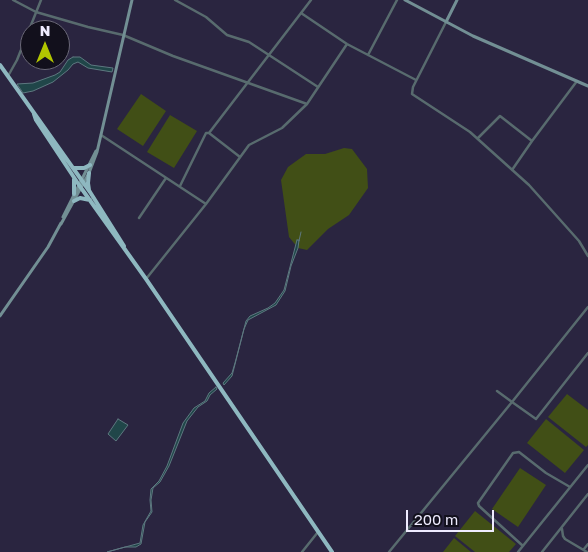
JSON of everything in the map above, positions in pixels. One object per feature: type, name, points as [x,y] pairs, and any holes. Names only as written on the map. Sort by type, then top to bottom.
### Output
[{"type":"highway","points":[[0,65],[74,168],[90,200],[126,250]]},
{"type":"highway","points":[[34,114],[36,120],[73,176],[90,192],[126,250],[332,552]]},
{"type":"highway","points":[[74,168],[84,168],[90,164]]},
{"type":"highway","points":[[89,173],[88,183],[90,192]]},
{"type":"highway","points":[[73,176],[74,194]]},
{"type":"highway","points":[[74,202],[80,198],[90,200]]},
{"type":"main road","points":[[61,224],[74,194],[89,173],[98,148],[132,0]]},
{"type":"main road","points":[[405,0],[473,36],[588,86]]},
{"type":"main road","points":[[446,22],[457,0]]},
{"type":"main road","points":[[0,316],[48,247],[74,202],[98,148]]},
{"type":"street","points":[[13,0],[36,12],[124,35],[173,56],[306,104]]},
{"type":"street","points":[[8,76],[17,60],[41,0]]},
{"type":"street","points":[[175,0],[181,1],[206,17],[227,34],[249,42],[318,88]]},
{"type":"street","points":[[180,186],[206,133],[209,133],[311,0]]},
{"type":"street","points":[[368,54],[397,0]]},
{"type":"street","points":[[300,13],[347,44],[416,80]]},
{"type":"street","points":[[446,22],[416,80],[412,90],[415,96],[478,138],[529,185],[579,242],[588,256]]},
{"type":"street","points":[[146,279],[206,204],[249,145],[282,128],[306,104],[347,44]]},
{"type":"street","points":[[512,170],[576,81]]},
{"type":"street","points":[[478,138],[500,116],[532,141]]},
{"type":"street","points":[[209,133],[240,157]]},
{"type":"street","points":[[100,136],[206,204]]},
{"type":"street","points":[[139,218],[166,178]]},
{"type":"street","points":[[389,552],[588,307]]},
{"type":"street","points":[[496,391],[536,419],[588,353]]},
{"type":"street","points":[[523,546],[478,503],[513,454],[519,452],[546,473],[570,487]]},
{"type":"street","points":[[518,552],[588,465]]},
{"type":"street","points":[[542,552],[588,494]]},
{"type":"street","points":[[562,528],[565,539],[587,552]]},
{"type":"street","points":[[302,552],[318,532]]},
{"type":"street","points":[[584,549],[588,544]]},
{"type":"green space","points":[[141,94],[166,111],[143,146],[117,129]]},
{"type":"green space","points":[[170,115],[197,131],[174,168],[147,152]]},
{"type":"green space","points":[[344,148],[352,149],[367,169],[368,188],[349,215],[328,229],[307,250],[298,248],[289,237],[281,180],[288,167],[306,154],[325,154]]},
{"type":"green space","points":[[567,394],[588,410],[588,445],[586,447],[548,417]]},
{"type":"green space","points":[[546,419],[584,450],[565,473],[527,443]]},
{"type":"green space","points":[[520,468],[546,485],[518,527],[492,509]]},
{"type":"green space","points":[[475,511],[516,544],[509,552],[475,552],[455,536]]},
{"type":"green space","points":[[454,538],[471,552],[443,552]]},
{"type":"shaded area","points":[[80,57],[91,65],[113,68],[112,72],[88,68],[78,62],[70,68],[70,59]]},
{"type":"shaded area","points":[[61,70],[68,70],[53,82],[33,91],[23,93],[17,84],[33,83]]},
{"type":"shaded area","points":[[297,240],[299,240],[298,248],[285,291],[276,305],[248,320],[232,376],[224,385],[223,383],[232,373],[246,321],[250,316],[275,303],[284,290]]},
{"type":"shaded area","points":[[216,387],[217,389],[210,395],[207,401],[198,407],[187,421],[169,466],[160,482],[153,488],[152,512],[145,522],[141,544],[136,547],[125,547],[140,543],[143,525],[151,511],[151,489],[159,481],[167,466],[183,423],[194,408],[205,401],[209,393]]},
{"type":"shaded area","points":[[118,419],[128,425],[116,441],[108,434]]},
{"type":"waterway","points":[[299,241],[301,232]]}]
